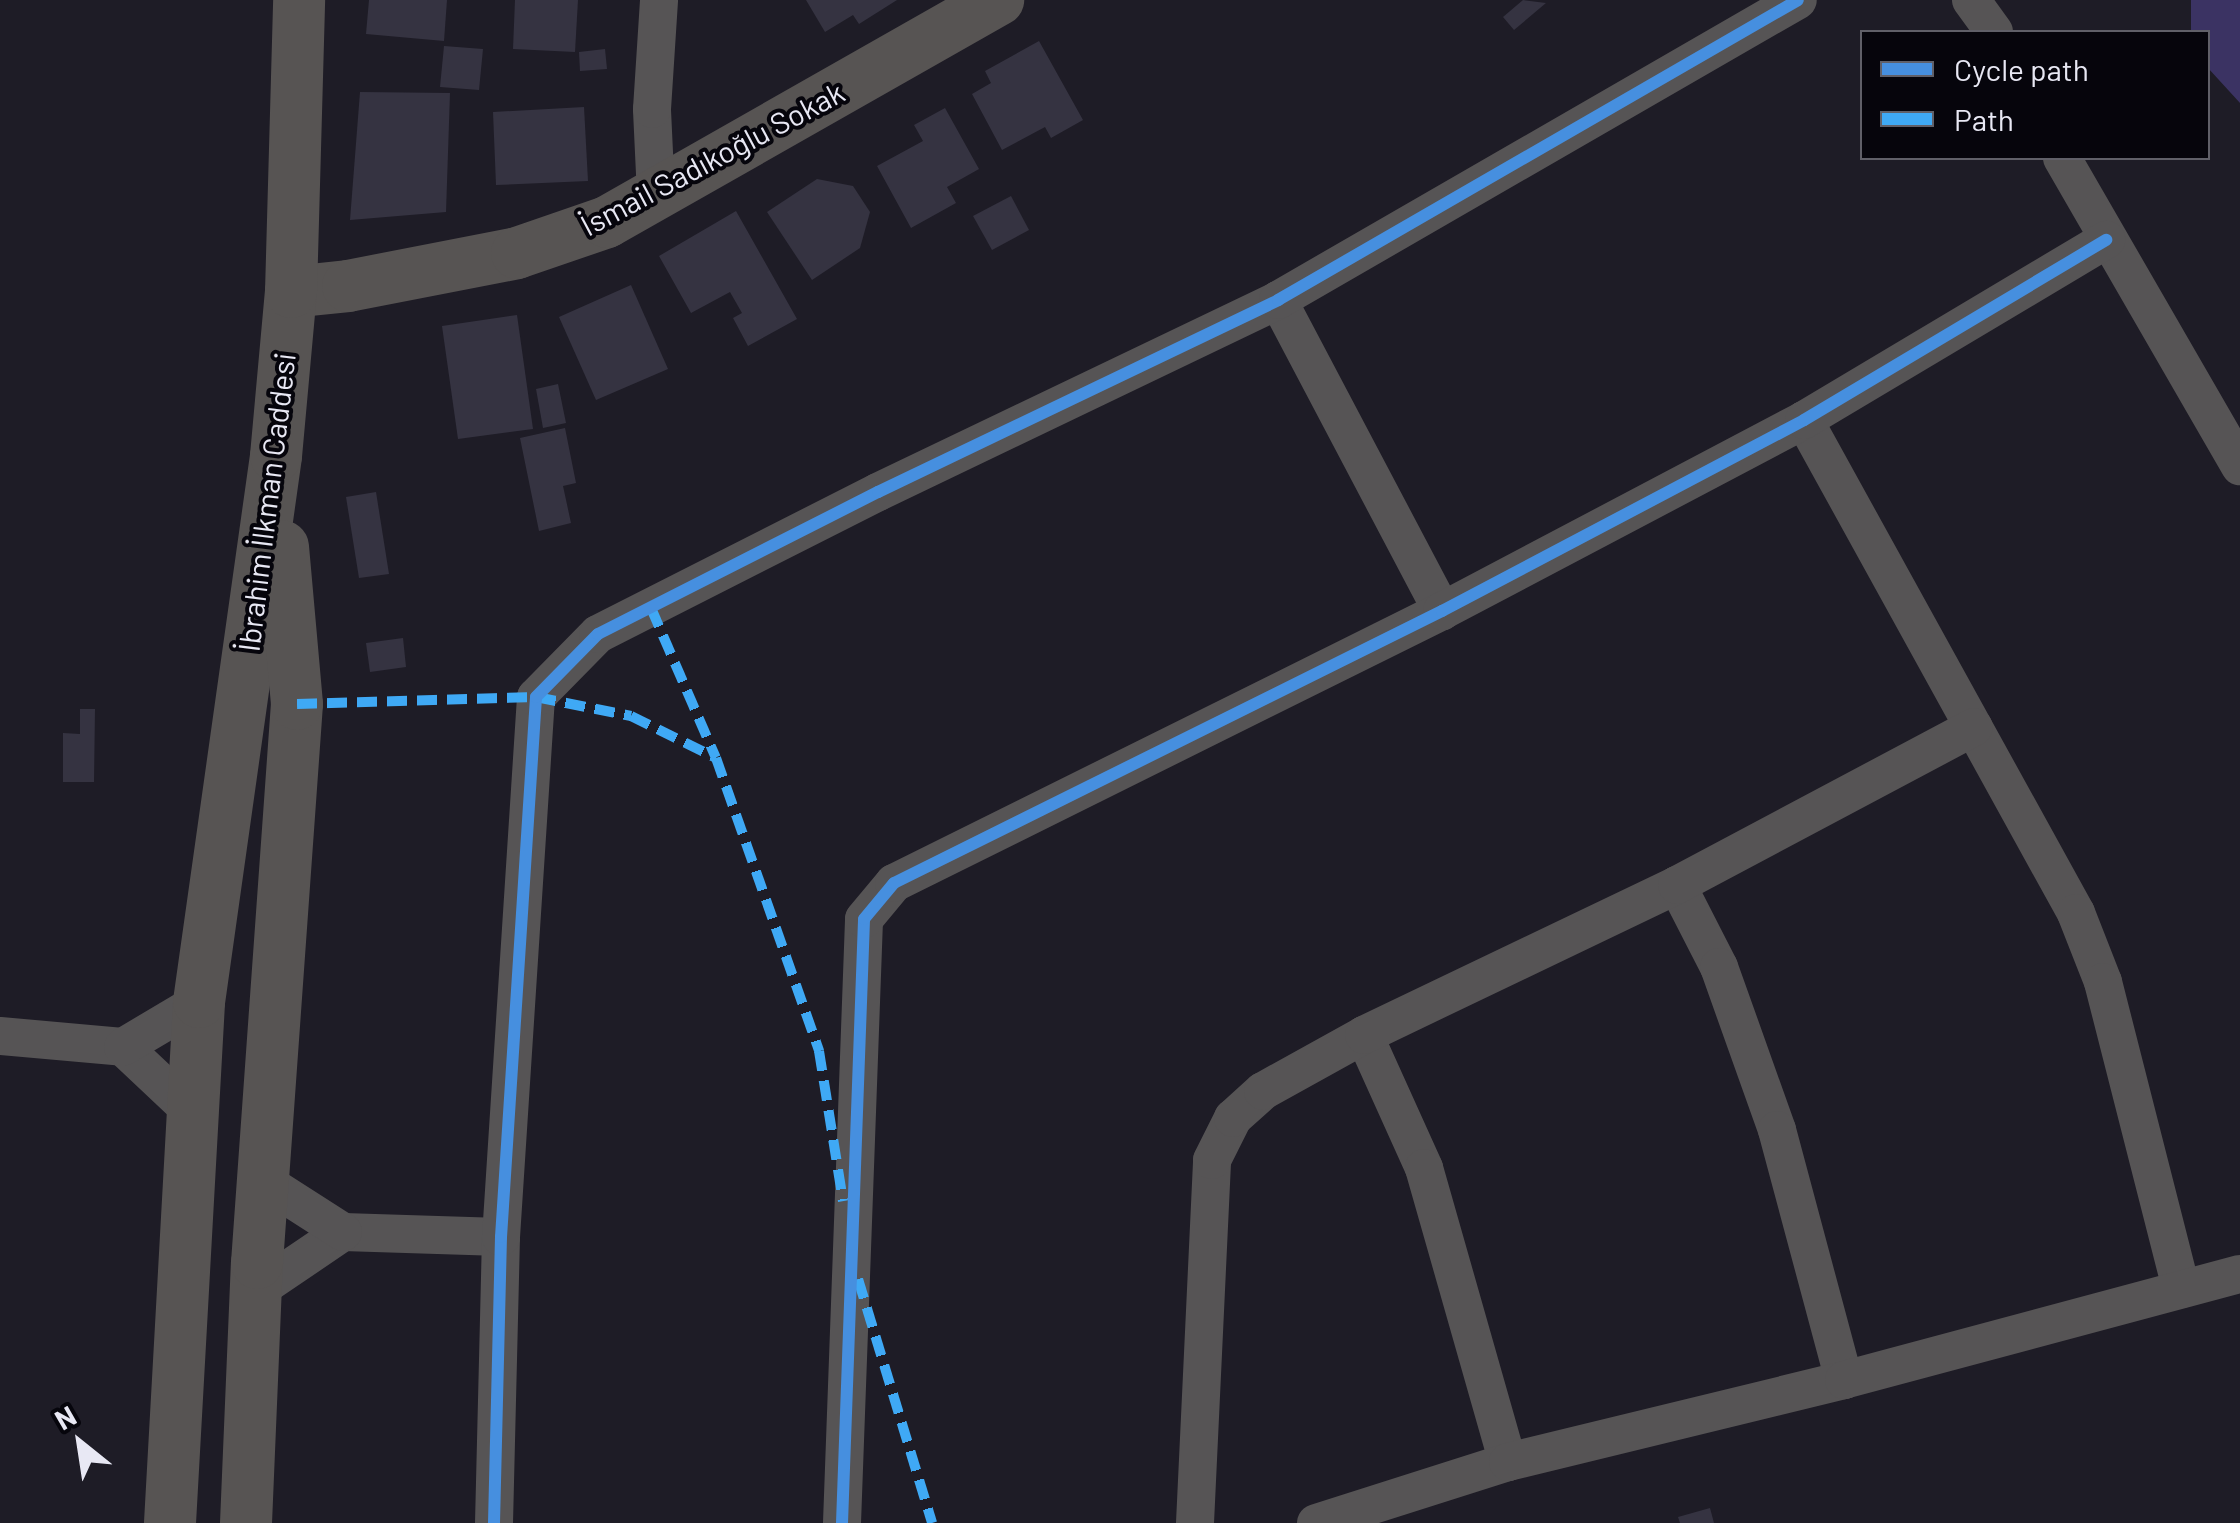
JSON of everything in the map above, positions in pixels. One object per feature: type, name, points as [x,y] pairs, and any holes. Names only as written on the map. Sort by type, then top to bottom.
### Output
[{"type":"street","name":"İbrahim İlkman Caddesi","points":[[170,1523],[199,1002],[276,456],[291,292],[299,0]]},
{"type":"street","points":[[656,195],[652,109],[659,0]]},
{"type":"street","name":"İsmail Sadıkoğlu Sokak","points":[[291,292],[348,286],[518,253],[606,222],[998,0]]},
{"type":"street","points":[[494,1523],[501,1237],[536,697],[598,634],[1278,300],[1798,0]]},
{"type":"street","points":[[1971,0],[1993,30]]},
{"type":"street","points":[[2063,160],[2240,466]]},
{"type":"street","points":[[842,1523],[864,919],[894,883],[1442,611],[1804,420],[2106,240]]},
{"type":"street","points":[[1278,300],[1442,611]]},
{"type":"street","points":[[1804,420],[2076,913],[2103,982],[2181,1289]]},
{"type":"street","points":[[246,1523],[262,1180],[297,704],[276,456]]},
{"type":"street","points":[[1195,1523],[1216,1149],[1233,1118],[1263,1091],[1364,1035],[1678,885],[1974,728]]},
{"type":"street","points":[[1678,885],[1719,967],[1777,1130],[1844,1380]]},
{"type":"street","points":[[0,1036],[124,1047],[199,1002]]},
{"type":"street","points":[[1364,1035],[1424,1168],[1508,1462]]},
{"type":"street","points":[[124,1047],[191,1110]]},
{"type":"street","points":[[262,1180],[343,1232],[501,1237]]},
{"type":"street","points":[[256,1291],[343,1232]]},
{"type":"street","points":[[1316,1523],[1508,1462],[1844,1380],[2240,1274]]},
{"type":"shaded area","points":[[2191,0],[2240,0],[2240,103],[2210,70],[2210,30],[2191,30]]},
{"type":"building","points":[[369,0],[447,0],[444,41],[366,34]]},
{"type":"building","points":[[515,0],[578,0],[575,52],[513,49]]},
{"type":"building","points":[[806,0],[897,0],[859,24],[853,15],[825,32]]},
{"type":"building","points":[[1523,0],[1546,3],[1514,30],[1503,17]]},
{"type":"building","points":[[1039,41],[1083,120],[1051,138],[1045,127],[1002,150],[972,94],[991,83],[985,71]]},
{"type":"building","points":[[444,46],[483,49],[479,90],[440,87]]},
{"type":"building","points":[[605,49],[607,69],[580,71],[579,52]]},
{"type":"building","points":[[360,92],[450,93],[446,212],[350,220]]},
{"type":"building","points":[[584,107],[588,181],[496,185],[493,112]]},
{"type":"building","points":[[945,108],[979,169],[947,187],[956,203],[911,228],[877,166],[923,141],[914,125]]},
{"type":"building","points":[[817,179],[853,186],[870,212],[860,248],[812,280],[767,212]]},
{"type":"building","points":[[1011,196],[1029,230],[992,250],[973,216]]},
{"type":"building","points":[[736,211],[797,319],[748,346],[733,318],[742,313],[730,292],[691,313],[659,256]]},
{"type":"building","points":[[631,285],[668,369],[596,400],[559,317]]},
{"type":"building","points":[[517,315],[533,429],[458,439],[442,326]]},
{"type":"building","points":[[558,384],[566,423],[543,428],[536,389]]},
{"type":"building","points":[[565,428],[576,483],[563,486],[571,523],[539,531],[520,438]]},
{"type":"building","points":[[376,492],[389,574],[359,578],[346,497]]},
{"type":"building","points":[[403,638],[406,667],[370,672],[366,643]]},
{"type":"building","points":[[80,709],[95,709],[94,782],[63,782],[63,733],[80,734]]},
{"type":"building","points":[[1710,1508],[1714,1523],[1680,1523],[1678,1517]]},
{"type":"marked path","points":[[651,608],[716,758],[819,1051],[843,1201]]},
{"type":"marked path","points":[[297,704],[536,697],[631,716],[716,758]]},
{"type":"marked path","points":[[858,1279],[932,1523]]},
{"type":"cycle path","points":[[494,1523],[501,1237],[536,697],[598,634],[878,492],[1278,300],[1798,0]]},
{"type":"cycle path","points":[[842,1523],[864,919],[894,883],[1442,611],[1804,420],[2106,240]]}]
